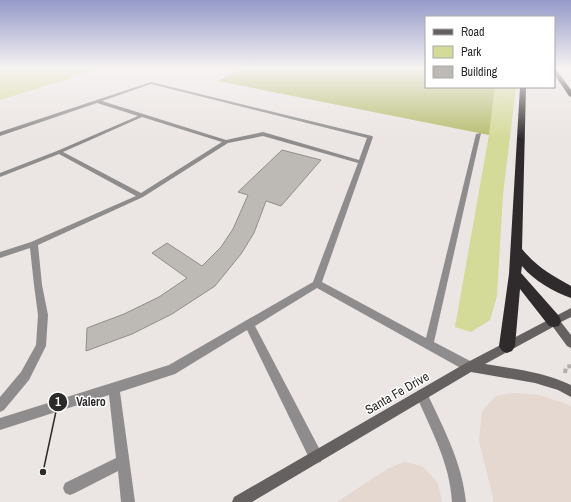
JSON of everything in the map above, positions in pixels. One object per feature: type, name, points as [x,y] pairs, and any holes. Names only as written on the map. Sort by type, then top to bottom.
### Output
[{"type":"highway","points":[[507,346],[515,274],[523,91]]},
{"type":"highway","points":[[516,249],[530,267],[548,280],[571,292]]},
{"type":"highway","points":[[515,274],[554,321]]},
{"type":"main road","name":"Santa Fe Drive","points":[[239,502],[470,367],[571,312]]},
{"type":"main road","points":[[554,321],[571,343]]},
{"type":"main road","points":[[470,367],[545,380],[571,391]]},
{"type":"street","points":[[0,134],[124,91]]},
{"type":"street","points":[[0,424],[172,370],[317,284],[370,137],[189,91]]},
{"type":"street","points":[[97,101],[226,142]]},
{"type":"street","points":[[0,175],[59,152],[143,115]]},
{"type":"street","points":[[0,255],[34,244],[141,196],[226,142],[263,134],[361,162]]},
{"type":"street","points":[[429,344],[479,134]]},
{"type":"street","points":[[59,152],[141,196]]},
{"type":"street","points":[[0,406],[24,376],[41,346],[43,315],[34,244]]},
{"type":"street","points":[[317,284],[470,367]]},
{"type":"street","points":[[250,324],[316,457]]},
{"type":"street","points":[[114,388],[128,502]]},
{"type":"street","points":[[422,395],[449,455],[459,491],[459,502]]},
{"type":"street","points":[[70,488],[123,461]]},
{"type":"path","points":[[565,373],[566,367],[571,366]]},
{"type":"shaded area","points":[[515,393],[539,395],[567,404],[571,407],[571,502],[493,502],[479,441],[482,411],[496,396]]},
{"type":"shaded area","points":[[404,462],[422,466],[438,483],[442,502],[337,502],[387,469]]},
{"type":"green space","points":[[0,91],[28,91],[0,100]]},
{"type":"green space","points":[[270,91],[494,91],[489,135]]},
{"type":"green space","points":[[494,91],[515,91],[503,194],[497,296],[490,320],[471,332],[455,327],[489,135]]},
{"type":"building","points":[[282,150],[321,160],[281,206],[266,201],[254,233],[241,254],[215,286],[172,314],[132,334],[86,351],[87,328],[124,314],[159,297],[187,278],[152,253],[167,243],[202,266],[221,247],[233,229],[248,195],[238,192]]},
{"type":"place","name":"Valero","points":[[43,472]]}]
